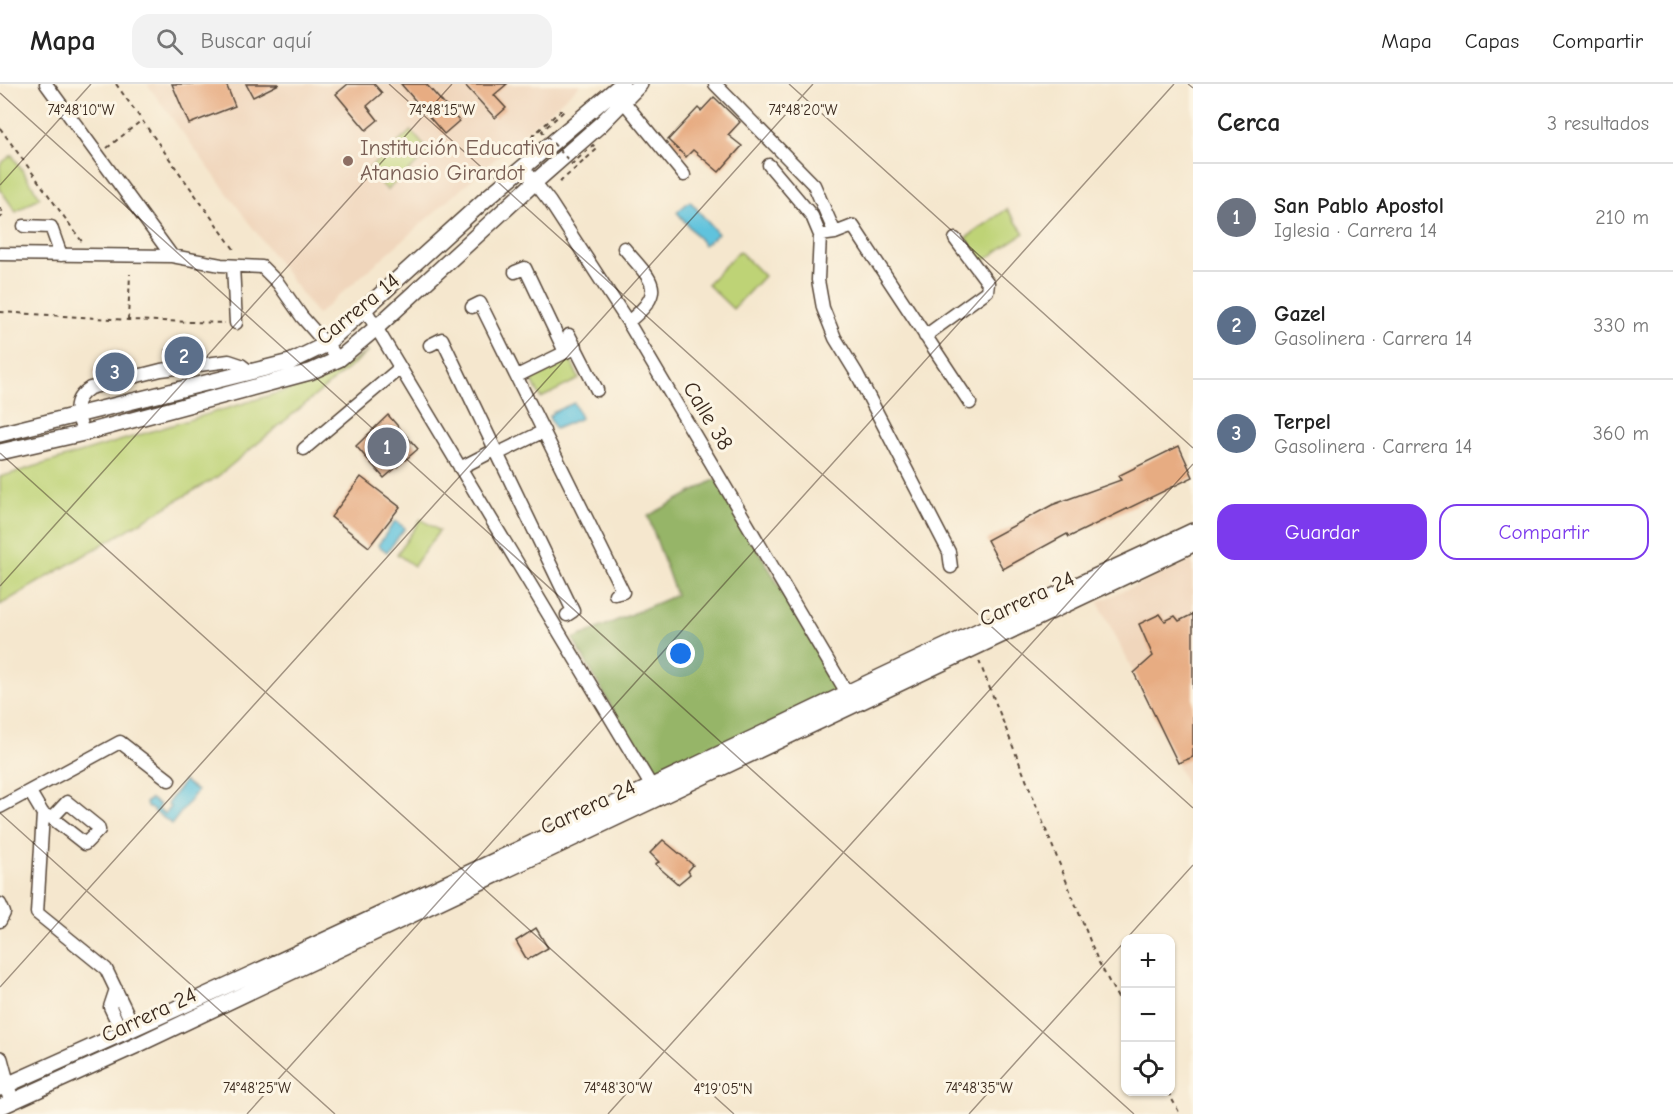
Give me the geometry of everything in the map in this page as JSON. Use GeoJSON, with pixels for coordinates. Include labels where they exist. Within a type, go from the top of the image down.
{"type":"FeatureCollection","features":[{"type":"Feature","properties":{"kind":"main road","name":"Carrera 14"},"geometry":{"type":"LineString","coordinates":[[0,434],[290,362],[325,345],[523,167],[620,92],[640,84]]}},
{"type":"Feature","properties":{"kind":"main road","name":"Carrera 14"},"geometry":{"type":"LineString","coordinates":[[0,452],[84,433],[310,372],[339,359],[602,124],[620,92]]}},
{"type":"Feature","properties":{"kind":"main road","name":"Carrera 24"},"geometry":{"type":"LineString","coordinates":[[6,1104],[135,1046],[655,793],[847,693],[1102,588],[1193,531]]}},
{"type":"Feature","properties":{"kind":"main road","name":"Carrera 24"},"geometry":{"type":"LineString","coordinates":[[2,1085],[128,1032],[655,793],[974,648],[1193,544]]}},
{"type":"Feature","properties":{"kind":"main road"},"geometry":{"type":"LineString","coordinates":[[128,1032],[135,1046]]}},
{"type":"Feature","properties":{"kind":"main road"},"geometry":{"type":"LineString","coordinates":[[0,1059],[6,1104]]}},
{"type":"Feature","properties":{"kind":"street"},"geometry":{"type":"LineString","coordinates":[[46,84],[172,256]]}},
{"type":"Feature","properties":{"kind":"street"},"geometry":{"type":"LineString","coordinates":[[715,84],[814,185],[835,233]]}},
{"type":"Feature","properties":{"kind":"street"},"geometry":{"type":"LineString","coordinates":[[620,92],[684,175]]}},
{"type":"Feature","properties":{"kind":"street"},"geometry":{"type":"LineString","coordinates":[[769,165],[812,216],[820,235],[818,279],[823,308],[835,338],[857,374],[949,552],[951,567]]}},
{"type":"Feature","properties":{"kind":"street","name":"Calle 38"},"geometry":{"type":"LineString","coordinates":[[523,167],[550,202],[628,322],[847,693]]}},
{"type":"Feature","properties":{"kind":"street"},"geometry":{"type":"LineString","coordinates":[[488,197],[500,213]]}},
{"type":"Feature","properties":{"kind":"street"},"geometry":{"type":"LineString","coordinates":[[24,226],[51,227],[62,255]]}},
{"type":"Feature","properties":{"kind":"street"},"geometry":{"type":"LineString","coordinates":[[820,235],[835,233],[853,226],[970,404]]}},
{"type":"Feature","properties":{"kind":"street"},"geometry":{"type":"LineString","coordinates":[[925,336],[987,291],[988,283],[956,238]]}},
{"type":"Feature","properties":{"kind":"street"},"geometry":{"type":"LineString","coordinates":[[624,248],[649,279],[654,289],[652,298],[646,307],[628,322]]}},
{"type":"Feature","properties":{"kind":"street"},"geometry":{"type":"LineString","coordinates":[[0,254],[172,256],[233,266],[261,267],[278,283],[302,317],[339,359]]}},
{"type":"Feature","properties":{"kind":"street"},"geometry":{"type":"LineString","coordinates":[[233,266],[236,323]]}},
{"type":"Feature","properties":{"kind":"street"},"geometry":{"type":"LineString","coordinates":[[515,272],[525,268],[570,350],[597,390]]}},
{"type":"Feature","properties":{"kind":"street"},"geometry":{"type":"LineString","coordinates":[[472,307],[480,303],[517,376],[623,592],[615,594]]}},
{"type":"Feature","properties":{"kind":"street"},"geometry":{"type":"LineString","coordinates":[[365,309],[655,793]]}},
{"type":"Feature","properties":{"kind":"street"},"geometry":{"type":"LineString","coordinates":[[569,334],[570,350]]}},
{"type":"Feature","properties":{"kind":"street"},"geometry":{"type":"LineString","coordinates":[[430,345],[442,339],[573,612],[567,615]]}},
{"type":"Feature","properties":{"kind":"street"},"geometry":{"type":"LineString","coordinates":[[517,376],[570,350]]}},
{"type":"Feature","properties":{"kind":"street"},"geometry":{"type":"LineString","coordinates":[[84,433],[76,416],[77,403],[81,394],[90,388],[161,370],[229,361],[242,365],[250,372]]}},
{"type":"Feature","properties":{"kind":"street"},"geometry":{"type":"LineString","coordinates":[[304,449],[400,368]]}},
{"type":"Feature","properties":{"kind":"street"},"geometry":{"type":"LineString","coordinates":[[161,370],[165,393]]}},
{"type":"Feature","properties":{"kind":"street"},"geometry":{"type":"LineString","coordinates":[[462,471],[544,431]]}},
{"type":"Feature","properties":{"kind":"street"},"geometry":{"type":"LineString","coordinates":[[0,807],[120,742],[169,780]]}},
{"type":"Feature","properties":{"kind":"street"},"geometry":{"type":"LineString","coordinates":[[30,792],[47,816],[37,913],[106,969],[130,1019],[128,1032]]}},
{"type":"Feature","properties":{"kind":"street"},"geometry":{"type":"LineString","coordinates":[[0,904],[4,913],[0,921]]}},
{"type":"Feature","properties":{"kind":"path"},"geometry":{"type":"LineString","coordinates":[[116,84],[236,252]]}},
{"type":"Feature","properties":{"kind":"path"},"geometry":{"type":"LineString","coordinates":[[525,143],[562,109],[564,111],[542,131],[572,164],[593,145],[597,149],[560,182]]}},
{"type":"Feature","properties":{"kind":"path"},"geometry":{"type":"LineString","coordinates":[[98,155],[142,120]]}},
{"type":"Feature","properties":{"kind":"path"},"geometry":{"type":"LineString","coordinates":[[0,128],[87,248]]}},
{"type":"Feature","properties":{"kind":"path"},"geometry":{"type":"LineString","coordinates":[[0,208],[4,214],[0,218]]}},
{"type":"Feature","properties":{"kind":"path"},"geometry":{"type":"LineString","coordinates":[[128,320],[130,274]]}},
{"type":"Feature","properties":{"kind":"path"},"geometry":{"type":"LineString","coordinates":[[0,312],[128,320],[236,323]]}},
{"type":"Feature","properties":{"kind":"path"},"geometry":{"type":"LineString","coordinates":[[974,648],[1098,962],[1121,1005]]}},
{"type":"Feature","properties":{"kind":"path"},"geometry":{"type":"LineString","coordinates":[[1170,1096],[1180,1114]]}},
{"type":"Feature","properties":{"kind":"shaded area","name":"Institución Educativa Atanasio Girardot"},"geometry":{"type":"Polygon","coordinates":[[[147,84],[581,84],[317,315],[147,84]]]}},
{"type":"Feature","properties":{"kind":"shaded area"},"geometry":{"type":"Polygon","coordinates":[[[1193,560],[1193,799],[1098,602],[1193,560]]]}},
{"type":"Feature","properties":{"kind":"green space"},"geometry":{"type":"Polygon","coordinates":[[[411,131],[430,152],[387,190],[368,169],[411,131]]]}},
{"type":"Feature","properties":{"kind":"green space"},"geometry":{"type":"Polygon","coordinates":[[[12,155],[40,197],[16,212],[0,189],[0,164],[12,155]]]}},
{"type":"Feature","properties":{"kind":"green space"},"geometry":{"type":"Polygon","coordinates":[[[1007,209],[1024,233],[983,261],[966,238],[1007,209]]]}},
{"type":"Feature","properties":{"kind":"green space"},"geometry":{"type":"Polygon","coordinates":[[[739,251],[764,276],[733,309],[707,284],[739,251]]]}},
{"type":"Feature","properties":{"kind":"green space"},"geometry":{"type":"Polygon","coordinates":[[[369,351],[217,477],[0,605],[0,477],[324,379],[369,351]]]}},
{"type":"Feature","properties":{"kind":"green space"},"geometry":{"type":"Polygon","coordinates":[[[570,359],[579,379],[541,398],[531,378],[570,359]]]}},
{"type":"Feature","properties":{"kind":"green space"},"geometry":{"type":"Polygon","coordinates":[[[716,479],[841,690],[653,780],[573,639],[676,595],[648,516],[716,479]]]}},
{"type":"Feature","properties":{"kind":"green space"},"geometry":{"type":"Polygon","coordinates":[[[421,519],[439,531],[414,566],[397,554],[421,519]]]}},
{"type":"Feature","properties":{"kind":"water"},"geometry":{"type":"Polygon","coordinates":[[[690,201],[718,234],[704,245],[677,212],[690,201]]]}},
{"type":"Feature","properties":{"kind":"water"},"geometry":{"type":"Polygon","coordinates":[[[574,403],[581,418],[555,429],[549,417],[553,412],[574,403]]]}},
{"type":"Feature","properties":{"kind":"water"},"geometry":{"type":"Polygon","coordinates":[[[395,521],[405,528],[387,552],[378,545],[395,521]]]}},
{"type":"Feature","properties":{"kind":"water"},"geometry":{"type":"Polygon","coordinates":[[[184,781],[197,791],[172,824],[147,806],[146,802],[151,799],[160,805],[157,809],[165,814],[170,807],[168,803],[184,781]]]}},
{"type":"Feature","properties":{"kind":"building"},"geometry":{"type":"Polygon","coordinates":[[[172,84],[226,84],[235,106],[189,124],[172,84]]]}},
{"type":"Feature","properties":{"kind":"building"},"geometry":{"type":"Polygon","coordinates":[[[246,84],[279,84],[253,97],[246,84]]]}},
{"type":"Feature","properties":{"kind":"building"},"geometry":{"type":"Polygon","coordinates":[[[348,84],[374,84],[382,93],[367,106],[378,120],[366,130],[336,94],[348,84]]]}},
{"type":"Feature","properties":{"kind":"building"},"geometry":{"type":"Polygon","coordinates":[[[401,84],[426,84],[459,121],[444,134],[401,84]]]}},
{"type":"Feature","properties":{"kind":"building"},"geometry":{"type":"Polygon","coordinates":[[[464,84],[507,84],[494,95],[506,108],[495,118],[464,84]]]}},
{"type":"Feature","properties":{"kind":"building"},"geometry":{"type":"Polygon","coordinates":[[[714,97],[740,122],[728,135],[742,146],[719,172],[693,150],[686,157],[668,140],[698,108],[701,111],[714,97]]]}},
{"type":"Feature","properties":{"kind":"building"},"geometry":{"type":"Polygon","coordinates":[[[201,348],[201,356],[167,361],[166,350],[201,348]]]}},
{"type":"Feature","properties":{"kind":"building"},"geometry":{"type":"Polygon","coordinates":[[[133,361],[134,368],[96,378],[94,370],[133,361]]]}},
{"type":"Feature","properties":{"kind":"building"},"geometry":{"type":"Polygon","coordinates":[[[388,415],[418,449],[384,478],[356,446],[388,415]]]}},
{"type":"Feature","properties":{"kind":"building"},"geometry":{"type":"Polygon","coordinates":[[[1179,446],[1193,477],[1069,537],[1067,534],[1003,569],[987,540],[1052,505],[1121,480],[1118,476],[1179,446]]]}},
{"type":"Feature","properties":{"kind":"building"},"geometry":{"type":"Polygon","coordinates":[[[361,477],[400,507],[369,547],[331,517],[361,477]]]}},
{"type":"Feature","properties":{"kind":"building"},"geometry":{"type":"Polygon","coordinates":[[[1160,614],[1165,621],[1175,616],[1179,621],[1193,614],[1193,757],[1178,763],[1134,673],[1153,656],[1139,624],[1160,614]]]}},
{"type":"Feature","properties":{"kind":"building"},"geometry":{"type":"Polygon","coordinates":[[[663,840],[693,865],[688,871],[690,874],[678,884],[655,864],[659,862],[650,853],[663,840]]]}},
{"type":"Feature","properties":{"kind":"building"},"geometry":{"type":"Polygon","coordinates":[[[536,928],[548,948],[527,960],[516,941],[536,928]]]}},
{"type":"Feature","properties":{"kind":"place","name":"Institución Educativa Atanasio Girardot"},"geometry":{"type":"Point","coordinates":[348,161]}},
{"type":"Feature","properties":{"kind":"place","name":"Gazel"},"geometry":{"type":"Point","coordinates":[184,356]}},
{"type":"Feature","properties":{"kind":"place","name":"Terpel"},"geometry":{"type":"Point","coordinates":[115,372]}},
{"type":"Feature","properties":{"kind":"place","name":"San Pablo Apostol"},"geometry":{"type":"Point","coordinates":[387,447]}}]}
